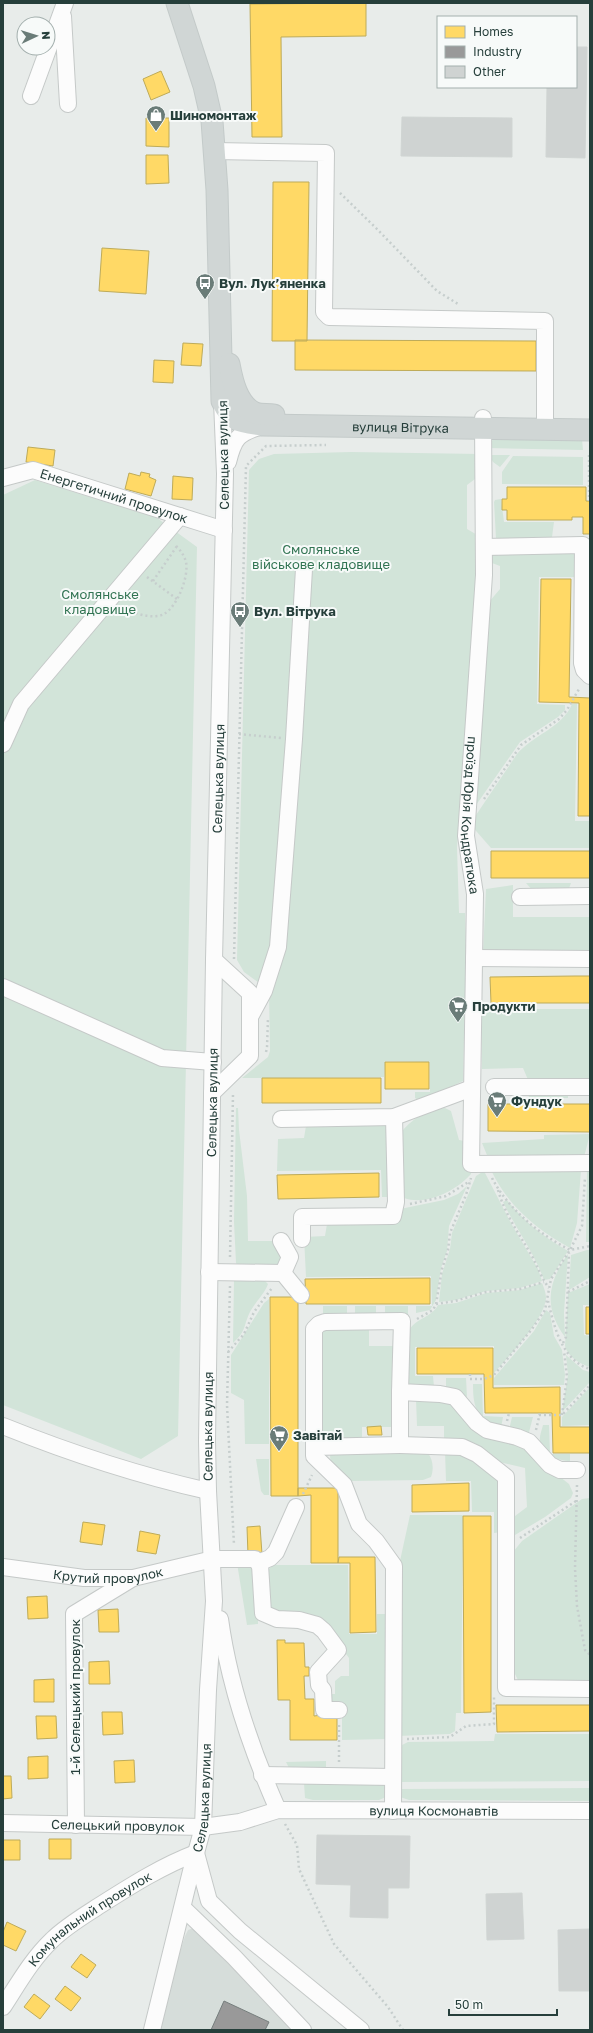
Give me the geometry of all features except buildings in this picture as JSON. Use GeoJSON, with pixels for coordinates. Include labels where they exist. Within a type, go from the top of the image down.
{"type":"FeatureCollection","features":[{"type":"Feature","properties":{"kind":"main road","name":"Селецька вулиця"},"geometry":{"type":"LineString","coordinates":[[176,3],[209,103],[219,151],[228,363],[238,413]]}},
{"type":"Feature","properties":{"kind":"main road","name":"Селецька вулиця"},"geometry":{"type":"LineString","coordinates":[[183,3],[216,103],[238,413]]}},
{"type":"Feature","properties":{"kind":"main road","name":"вулиця Вітрука"},"geometry":{"type":"LineString","coordinates":[[238,413],[483,423],[590,430]]}},
{"type":"Feature","properties":{"kind":"main road","name":"вулиця Вітрука"},"geometry":{"type":"LineString","coordinates":[[483,423],[545,419],[590,420]]}},
{"type":"Feature","properties":{"kind":"street"},"geometry":{"type":"LineString","coordinates":[[31,96],[64,6]]}},
{"type":"Feature","properties":{"kind":"street"},"geometry":{"type":"LineString","coordinates":[[64,6],[68,104]]}},
{"type":"Feature","properties":{"kind":"street"},"geometry":{"type":"LineString","coordinates":[[219,151],[326,153],[324,312],[329,317],[545,321],[545,419]]}},
{"type":"Feature","properties":{"kind":"street","name":"Селецька вулиця"},"geometry":{"type":"LineString","coordinates":[[228,363],[238,413],[225,464],[214,960],[209,1272],[208,1491],[213,1560],[224,1653],[234,1693],[262,1775],[278,1810]]}},
{"type":"Feature","properties":{"kind":"street"},"geometry":{"type":"LineString","coordinates":[[225,464],[238,436],[245,430],[238,413]]}},
{"type":"Feature","properties":{"kind":"street"},"geometry":{"type":"LineString","coordinates":[[225,464],[238,413]]}},
{"type":"Feature","properties":{"kind":"street","name":"проїзд Юрія Кондратюка"},"geometry":{"type":"LineString","coordinates":[[478,1163],[472,1088],[475,894],[466,836],[480,656],[484,547],[483,423]]}},
{"type":"Feature","properties":{"kind":"street","name":"Енергетичний провулок"},"geometry":{"type":"LineString","coordinates":[[3,478],[33,470],[224,530]]}},
{"type":"Feature","properties":{"kind":"street"},"geometry":{"type":"LineString","coordinates":[[3,744],[21,704],[135,569],[187,518]]}},
{"type":"Feature","properties":{"kind":"street"},"geometry":{"type":"LineString","coordinates":[[484,547],[587,545],[587,596],[582,663],[584,670],[590,676]]}},
{"type":"Feature","properties":{"kind":"street"},"geometry":{"type":"LineString","coordinates":[[250,1017],[264,991],[278,948],[294,739],[304,569]]}},
{"type":"Feature","properties":{"kind":"street"},"geometry":{"type":"LineString","coordinates":[[520,896],[590,896]]}},
{"type":"Feature","properties":{"kind":"street"},"geometry":{"type":"LineString","coordinates":[[474,958],[590,959]]}},
{"type":"Feature","properties":{"kind":"street"},"geometry":{"type":"LineString","coordinates":[[212,1093],[250,1056],[250,993],[214,960]]}},
{"type":"Feature","properties":{"kind":"street"},"geometry":{"type":"LineString","coordinates":[[3,987],[162,1058],[213,1062]]}},
{"type":"Feature","properties":{"kind":"street"},"geometry":{"type":"LineString","coordinates":[[494,1087],[590,1088]]}},
{"type":"Feature","properties":{"kind":"street"},"geometry":{"type":"LineString","coordinates":[[281,1119],[394,1117],[472,1088]]}},
{"type":"Feature","properties":{"kind":"street"},"geometry":{"type":"LineString","coordinates":[[302,1239],[302,1218],[393,1216],[396,1202],[394,1117]]}},
{"type":"Feature","properties":{"kind":"street"},"geometry":{"type":"LineString","coordinates":[[478,1163],[588,1163]]}},
{"type":"Feature","properties":{"kind":"street"},"geometry":{"type":"LineString","coordinates":[[281,1241],[290,1257],[283,1273]]}},
{"type":"Feature","properties":{"kind":"street"},"geometry":{"type":"LineString","coordinates":[[209,1272],[283,1273]]}},
{"type":"Feature","properties":{"kind":"street"},"geometry":{"type":"LineString","coordinates":[[283,1273],[301,1295]]}},
{"type":"Feature","properties":{"kind":"street"},"geometry":{"type":"LineString","coordinates":[[393,1811],[394,1566],[376,1541],[359,1524],[344,1485],[314,1456],[314,1329],[319,1324],[325,1322],[402,1321],[400,1446]]}},
{"type":"Feature","properties":{"kind":"street"},"geometry":{"type":"LineString","coordinates":[[400,1392],[440,1394],[455,1397],[477,1423],[487,1430],[517,1437],[529,1442],[550,1464],[560,1470],[577,1470]]}},
{"type":"Feature","properties":{"kind":"street"},"geometry":{"type":"LineString","coordinates":[[3,1426],[66,1451],[164,1481],[208,1491]]}},
{"type":"Feature","properties":{"kind":"street"},"geometry":{"type":"LineString","coordinates":[[314,1447],[462,1447],[477,1454],[506,1477],[506,1688],[590,1689]]}},
{"type":"Feature","properties":{"kind":"street"},"geometry":{"type":"LineString","coordinates":[[296,1508],[276,1552],[270,1558],[258,1563],[260,1565],[263,1613],[277,1619],[299,1620],[316,1625],[324,1631],[338,1650],[318,1672],[319,1685],[323,1690],[324,1710],[339,1710]]}},
{"type":"Feature","properties":{"kind":"street","name":"Селецька вулиця"},"geometry":{"type":"LineString","coordinates":[[152,2030],[203,1827],[208,1690],[214,1600],[213,1560]]}},
{"type":"Feature","properties":{"kind":"street","name":"Крутий провулок"},"geometry":{"type":"LineString","coordinates":[[3,1567],[84,1578],[133,1578],[213,1560],[255,1560],[258,1563]]}},
{"type":"Feature","properties":{"kind":"street","name":"1-й Селецький провулок"},"geometry":{"type":"LineString","coordinates":[[76,1825],[74,1614],[133,1578]]}},
{"type":"Feature","properties":{"kind":"street"},"geometry":{"type":"LineString","coordinates":[[262,1775],[393,1776]]}},
{"type":"Feature","properties":{"kind":"street","name":"Селецький провулок"},"geometry":{"type":"LineString","coordinates":[[3,1823],[203,1827],[240,1822],[278,1810]]}},
{"type":"Feature","properties":{"kind":"street","name":"вулиця Космонавтів"},"geometry":{"type":"LineString","coordinates":[[278,1810],[590,1811]]}},
{"type":"Feature","properties":{"kind":"street"},"geometry":{"type":"LineString","coordinates":[[196,1853],[209,1900],[240,1931],[361,2030]]}},
{"type":"Feature","properties":{"kind":"street","name":"Комунальний провулок"},"geometry":{"type":"LineString","coordinates":[[3,2007],[34,1959],[52,1940],[91,1911],[139,1880],[166,1864],[196,1853]]}},
{"type":"Feature","properties":{"kind":"street"},"geometry":{"type":"LineString","coordinates":[[183,1908],[234,1957],[303,2030]]}},
{"type":"Feature","properties":{"kind":"path"},"geometry":{"type":"LineString","coordinates":[[326,178],[437,291],[459,304]]}},
{"type":"Feature","properties":{"kind":"path"},"geometry":{"type":"LineString","coordinates":[[236,965],[234,960],[246,466],[266,446],[328,445]]}},
{"type":"Feature","properties":{"kind":"path"},"geometry":{"type":"LineString","coordinates":[[589,455],[590,501]]}},
{"type":"Feature","properties":{"kind":"path"},"geometry":{"type":"LineString","coordinates":[[153,581],[176,546],[187,518]]}},
{"type":"Feature","properties":{"kind":"path"},"geometry":{"type":"LineString","coordinates":[[109,600],[126,610],[155,616],[163,615],[177,599],[183,586],[186,563],[182,553],[176,546]]}},
{"type":"Feature","properties":{"kind":"path"},"geometry":{"type":"LineString","coordinates":[[135,569],[177,599]]}},
{"type":"Feature","properties":{"kind":"path"},"geometry":{"type":"LineString","coordinates":[[467,823],[522,745],[559,718],[567,710],[578,689]]}},
{"type":"Feature","properties":{"kind":"path"},"geometry":{"type":"LineString","coordinates":[[239,734],[294,739]]}},
{"type":"Feature","properties":{"kind":"path"},"geometry":{"type":"LineString","coordinates":[[263,1057],[267,1048],[268,999],[264,991]]}},
{"type":"Feature","properties":{"kind":"path"},"geometry":{"type":"LineString","coordinates":[[234,1090],[232,1100],[228,1421],[235,1560]]}},
{"type":"Feature","properties":{"kind":"path"},"geometry":{"type":"LineString","coordinates":[[413,1321],[428,1313],[436,1304],[442,1269],[448,1250],[450,1233],[478,1163],[498,1190],[521,1216],[551,1239],[570,1251],[590,1246]]}},
{"type":"Feature","properties":{"kind":"path"},"geometry":{"type":"LineString","coordinates":[[470,1374],[470,1379],[484,1379],[494,1375],[532,1329],[545,1310],[549,1288],[555,1270],[570,1251],[582,1226],[588,1163]]}},
{"type":"Feature","properties":{"kind":"path"},"geometry":{"type":"LineString","coordinates":[[396,1202],[410,1204],[433,1200],[454,1192],[470,1180]]}},
{"type":"Feature","properties":{"kind":"path"},"geometry":{"type":"LineString","coordinates":[[498,1190],[501,1202],[538,1268],[544,1282],[549,1288]]}},
{"type":"Feature","properties":{"kind":"path"},"geometry":{"type":"LineString","coordinates":[[562,1415],[567,1377],[563,1345],[566,1337],[570,1251]]}},
{"type":"Feature","properties":{"kind":"path"},"geometry":{"type":"LineString","coordinates":[[228,1352],[244,1334],[260,1303],[283,1273]]}},
{"type":"Feature","properties":{"kind":"path"},"geometry":{"type":"LineString","coordinates":[[567,1292],[590,1281]]}},
{"type":"Feature","properties":{"kind":"path"},"geometry":{"type":"LineString","coordinates":[[436,1304],[455,1301],[486,1292],[520,1289],[544,1282]]}},
{"type":"Feature","properties":{"kind":"path"},"geometry":{"type":"LineString","coordinates":[[548,1300],[557,1334],[567,1353],[575,1362],[590,1370]]}},
{"type":"Feature","properties":{"kind":"path"},"geometry":{"type":"LineString","coordinates":[[540,1413],[540,1415],[562,1415],[590,1385]]}},
{"type":"Feature","properties":{"kind":"path"},"geometry":{"type":"LineString","coordinates":[[577,1470],[575,1568],[577,1606],[585,1650],[590,1655]]}},
{"type":"Feature","properties":{"kind":"path"},"geometry":{"type":"LineString","coordinates":[[296,1508],[313,1473]]}},
{"type":"Feature","properties":{"kind":"path"},"geometry":{"type":"LineString","coordinates":[[506,1547],[576,1500]]}},
{"type":"Feature","properties":{"kind":"path"},"geometry":{"type":"LineString","coordinates":[[394,1739],[450,1737],[466,1726],[494,1724],[494,1696]]}},
{"type":"Feature","properties":{"kind":"path"},"geometry":{"type":"LineString","coordinates":[[339,1710],[339,1776]]}},
{"type":"Feature","properties":{"kind":"path"},"geometry":{"type":"LineString","coordinates":[[278,1810],[297,1845],[299,1869],[334,1944],[388,2007],[403,2030]]}},
{"type":"Feature","properties":{"kind":"shaded area"},"geometry":{"type":"Polygon","coordinates":[[[194,1928],[296,2030],[159,2030],[170,1984],[185,1936],[188,1930],[194,1928]]]}},
{"type":"Feature","properties":{"kind":"green space"},"geometry":{"type":"Polygon","coordinates":[[[497,438],[582,439],[583,450],[487,448],[489,442],[497,438]]]}},
{"type":"Feature","properties":{"kind":"green space","name":"Смолянське військове кладовище"},"geometry":{"type":"Polygon","coordinates":[[[351,452],[480,454],[479,476],[467,485],[467,529],[479,536],[457,847],[459,913],[465,913],[466,953],[463,1081],[420,1101],[415,1098],[415,1092],[430,1092],[430,1062],[385,1061],[384,1077],[242,1078],[268,1057],[270,1051],[269,990],[244,972],[237,960],[249,470],[259,459],[274,454],[351,452]]]}},
{"type":"Feature","properties":{"kind":"green space"},"geometry":{"type":"Polygon","coordinates":[[[489,455],[510,455],[500,467],[493,462],[489,455]]]}},
{"type":"Feature","properties":{"kind":"green space"},"geometry":{"type":"Polygon","coordinates":[[[513,456],[583,457],[583,485],[502,484],[502,472],[513,456]]]}},
{"type":"Feature","properties":{"kind":"green space","name":"Смолянське кладовище"},"geometry":{"type":"Polygon","coordinates":[[[35,480],[157,518],[197,547],[178,1436],[141,1459],[3,1405],[3,495],[35,480]]]}},
{"type":"Feature","properties":{"kind":"green space"},"geometry":{"type":"Polygon","coordinates":[[[501,499],[504,522],[554,522],[552,537],[540,539],[496,538],[494,502],[495,500],[501,499]]]}},
{"type":"Feature","properties":{"kind":"green space"},"geometry":{"type":"Polygon","coordinates":[[[491,551],[577,552],[577,577],[539,577],[537,704],[565,705],[565,710],[558,717],[520,742],[474,808],[489,602],[500,589],[500,566],[492,563],[491,551]]]}},
{"type":"Feature","properties":{"kind":"green space"},"geometry":{"type":"Polygon","coordinates":[[[572,704],[577,704],[575,821],[590,821],[590,848],[491,848],[470,824],[517,754],[562,719],[572,704]]]}},
{"type":"Feature","properties":{"kind":"green space"},"geometry":{"type":"Polygon","coordinates":[[[526,883],[571,883],[568,891],[533,891],[526,883]]]}},
{"type":"Feature","properties":{"kind":"green space"},"geometry":{"type":"Polygon","coordinates":[[[513,885],[513,917],[590,917],[590,954],[483,954],[486,889],[513,885]]]}},
{"type":"Feature","properties":{"kind":"green space"},"geometry":{"type":"Polygon","coordinates":[[[482,1009],[590,1009],[590,1081],[529,1082],[523,1068],[482,1069],[482,1009]]]}},
{"type":"Feature","properties":{"kind":"green space"},"geometry":{"type":"Polygon","coordinates":[[[568,1093],[568,1098],[528,1098],[530,1094],[568,1093]]]}},
{"type":"Feature","properties":{"kind":"green space"},"geometry":{"type":"Polygon","coordinates":[[[236,1108],[238,1108],[239,1130],[247,1196],[248,1241],[274,1241],[286,1261],[283,1268],[238,1266],[236,1263],[234,1222],[236,1108]]]}},
{"type":"Feature","properties":{"kind":"green space"},"geometry":{"type":"Polygon","coordinates":[[[445,1108],[451,1111],[459,1140],[470,1142],[471,1174],[457,1186],[440,1195],[422,1200],[404,1198],[400,1134],[414,1119],[432,1110],[445,1108]]]}},
{"type":"Feature","properties":{"kind":"green space"},"geometry":{"type":"Polygon","coordinates":[[[386,1124],[392,1197],[382,1197],[381,1170],[277,1171],[278,1139],[304,1138],[306,1126],[386,1124]]]}},
{"type":"Feature","properties":{"kind":"green space"},"geometry":{"type":"Polygon","coordinates":[[[590,1134],[584,1157],[489,1160],[482,1143],[544,1139],[544,1135],[590,1134]]]}},
{"type":"Feature","properties":{"kind":"green space"},"geometry":{"type":"Polygon","coordinates":[[[491,1170],[581,1170],[577,1223],[570,1248],[546,1233],[524,1215],[506,1195],[491,1170]]]}},
{"type":"Feature","properties":{"kind":"green space"},"geometry":{"type":"Polygon","coordinates":[[[484,1171],[512,1225],[538,1269],[542,1281],[520,1288],[486,1291],[456,1300],[439,1302],[442,1274],[450,1249],[452,1233],[476,1176],[484,1171]]]}},
{"type":"Feature","properties":{"kind":"green space"},"geometry":{"type":"Polygon","coordinates":[[[587,1171],[590,1171],[590,1242],[586,1242],[587,1171]]]}},
{"type":"Feature","properties":{"kind":"green space"},"geometry":{"type":"Polygon","coordinates":[[[467,1186],[449,1226],[447,1251],[441,1268],[436,1300],[430,1310],[416,1313],[416,1306],[432,1306],[431,1276],[306,1277],[304,1237],[325,1236],[327,1224],[444,1200],[458,1194],[467,1186]]]}},
{"type":"Feature","properties":{"kind":"green space"},"geometry":{"type":"Polygon","coordinates":[[[507,1200],[520,1215],[535,1228],[568,1251],[550,1279],[544,1280],[535,1260],[503,1202],[507,1200]]]}},
{"type":"Feature","properties":{"kind":"green space"},"geometry":{"type":"Polygon","coordinates":[[[590,1250],[590,1277],[569,1290],[571,1255],[590,1250]]]}},
{"type":"Feature","properties":{"kind":"green space"},"geometry":{"type":"Polygon","coordinates":[[[568,1254],[564,1313],[565,1337],[553,1315],[551,1295],[552,1285],[556,1275],[568,1254]]]}},
{"type":"Feature","properties":{"kind":"green space"},"geometry":{"type":"Polygon","coordinates":[[[261,1277],[268,1284],[251,1310],[242,1332],[233,1343],[234,1280],[236,1278],[261,1277]]]}},
{"type":"Feature","properties":{"kind":"green space"},"geometry":{"type":"Polygon","coordinates":[[[542,1283],[546,1298],[544,1307],[533,1327],[494,1373],[494,1346],[415,1347],[415,1376],[433,1376],[434,1387],[408,1384],[410,1329],[416,1322],[432,1312],[438,1305],[456,1303],[486,1293],[520,1290],[542,1283]]]}},
{"type":"Feature","properties":{"kind":"green space"},"geometry":{"type":"Polygon","coordinates":[[[590,1284],[590,1305],[583,1305],[584,1335],[590,1336],[590,1367],[575,1360],[569,1354],[565,1346],[568,1293],[590,1284]]]}},
{"type":"Feature","properties":{"kind":"green space"},"geometry":{"type":"Polygon","coordinates":[[[269,1299],[269,1444],[245,1444],[244,1400],[231,1393],[231,1355],[264,1303],[269,1299]]]}},
{"type":"Feature","properties":{"kind":"green space"},"geometry":{"type":"Polygon","coordinates":[[[323,1306],[347,1306],[347,1316],[323,1316],[323,1306]]]}},
{"type":"Feature","properties":{"kind":"green space"},"geometry":{"type":"Polygon","coordinates":[[[355,1306],[376,1306],[376,1316],[355,1316],[355,1306]]]}},
{"type":"Feature","properties":{"kind":"green space"},"geometry":{"type":"Polygon","coordinates":[[[385,1306],[408,1306],[408,1316],[385,1316],[385,1306]]]}},
{"type":"Feature","properties":{"kind":"green space"},"geometry":{"type":"Polygon","coordinates":[[[546,1310],[550,1313],[554,1336],[562,1350],[565,1375],[564,1385],[494,1385],[494,1378],[534,1331],[546,1310]]]}},
{"type":"Feature","properties":{"kind":"green space"},"geometry":{"type":"Polygon","coordinates":[[[369,1327],[369,1346],[394,1346],[394,1427],[362,1427],[362,1442],[320,1440],[322,1333],[325,1329],[369,1327]]]}},
{"type":"Feature","properties":{"kind":"green space"},"geometry":{"type":"Polygon","coordinates":[[[566,1355],[583,1370],[590,1372],[590,1382],[562,1412],[568,1375],[566,1355]]]}},
{"type":"Feature","properties":{"kind":"green space"},"geometry":{"type":"Polygon","coordinates":[[[446,1378],[466,1378],[467,1397],[446,1389],[446,1378]]]}},
{"type":"Feature","properties":{"kind":"green space"},"geometry":{"type":"Polygon","coordinates":[[[473,1384],[482,1384],[483,1416],[503,1417],[501,1428],[486,1420],[478,1412],[474,1400],[473,1384]]]}},
{"type":"Feature","properties":{"kind":"green space"},"geometry":{"type":"Polygon","coordinates":[[[590,1387],[590,1425],[562,1426],[562,1417],[590,1387]]]}},
{"type":"Feature","properties":{"kind":"green space"},"geometry":{"type":"Polygon","coordinates":[[[416,1399],[448,1403],[513,1440],[569,1484],[573,1493],[571,1498],[545,1517],[515,1535],[515,1516],[527,1507],[525,1468],[490,1460],[444,1442],[444,1426],[417,1426],[416,1399]]]}},
{"type":"Feature","properties":{"kind":"green space"},"geometry":{"type":"Polygon","coordinates":[[[512,1417],[533,1417],[528,1436],[509,1430],[512,1417]]]}},
{"type":"Feature","properties":{"kind":"green space"},"geometry":{"type":"Polygon","coordinates":[[[543,1425],[549,1425],[550,1454],[570,1454],[570,1461],[561,1460],[551,1456],[541,1446],[540,1435],[543,1425]]]}},
{"type":"Feature","properties":{"kind":"green space"},"geometry":{"type":"Polygon","coordinates":[[[445,1451],[464,1452],[504,1484],[501,1532],[494,1533],[494,1512],[472,1512],[471,1481],[446,1481],[445,1451]]]}},
{"type":"Feature","properties":{"kind":"green space"},"geometry":{"type":"Polygon","coordinates":[[[332,1453],[428,1453],[432,1462],[432,1474],[431,1477],[423,1480],[351,1481],[331,1463],[330,1456],[332,1453]]]}},
{"type":"Feature","properties":{"kind":"green space"},"geometry":{"type":"Polygon","coordinates":[[[256,1459],[269,1459],[269,1495],[264,1495],[261,1491],[256,1459]]]}},
{"type":"Feature","properties":{"kind":"green space"},"geometry":{"type":"Polygon","coordinates":[[[590,1498],[590,1683],[523,1682],[518,1680],[513,1670],[513,1552],[522,1541],[582,1499],[590,1498]]]}},
{"type":"Feature","properties":{"kind":"green space"},"geometry":{"type":"Polygon","coordinates":[[[410,1515],[463,1515],[461,1713],[456,1713],[455,1731],[450,1734],[397,1736],[398,1570],[410,1515]]]}},
{"type":"Feature","properties":{"kind":"green space"},"geometry":{"type":"Polygon","coordinates":[[[237,1563],[246,1564],[253,1570],[258,1593],[258,1624],[247,1625],[237,1563]]]}},
{"type":"Feature","properties":{"kind":"green space"},"geometry":{"type":"Polygon","coordinates":[[[273,1565],[348,1565],[349,1634],[377,1634],[377,1614],[388,1614],[387,1739],[342,1740],[342,1708],[329,1708],[328,1694],[335,1694],[335,1681],[341,1676],[349,1676],[349,1658],[330,1632],[273,1610],[269,1605],[266,1572],[273,1565]]]}},
{"type":"Feature","properties":{"kind":"green space"},"geometry":{"type":"Polygon","coordinates":[[[495,1734],[590,1734],[590,1781],[397,1782],[398,1747],[408,1742],[494,1741],[495,1734]]]}},
{"type":"Feature","properties":{"kind":"green space"},"geometry":{"type":"Polygon","coordinates":[[[326,1761],[326,1773],[290,1770],[286,1762],[326,1761]]]}},
{"type":"Feature","properties":{"kind":"green space"},"geometry":{"type":"Polygon","coordinates":[[[389,1780],[386,1797],[379,1800],[313,1800],[305,1798],[304,1783],[389,1780]]]}},
{"type":"Feature","properties":{"kind":"green space"},"geometry":{"type":"Polygon","coordinates":[[[590,1788],[590,1801],[409,1800],[400,1797],[398,1789],[590,1788]]]}},
{"type":"Feature","properties":{"kind":"place","name":"Шиномонтаж"},"geometry":{"type":"Point","coordinates":[156,132]}},
{"type":"Feature","properties":{"kind":"place","name":"Вул. Лук’яненка"},"geometry":{"type":"Point","coordinates":[205,300]}},
{"type":"Feature","properties":{"kind":"place","name":"Вул. Вітрука"},"geometry":{"type":"Point","coordinates":[240,628]}},
{"type":"Feature","properties":{"kind":"place","name":"Продукти"},"geometry":{"type":"Point","coordinates":[458,1023]}},
{"type":"Feature","properties":{"kind":"place","name":"Фундук"},"geometry":{"type":"Point","coordinates":[497,1118]}},
{"type":"Feature","properties":{"kind":"place","name":"Завітай"},"geometry":{"type":"Point","coordinates":[279,1452]}}]}
